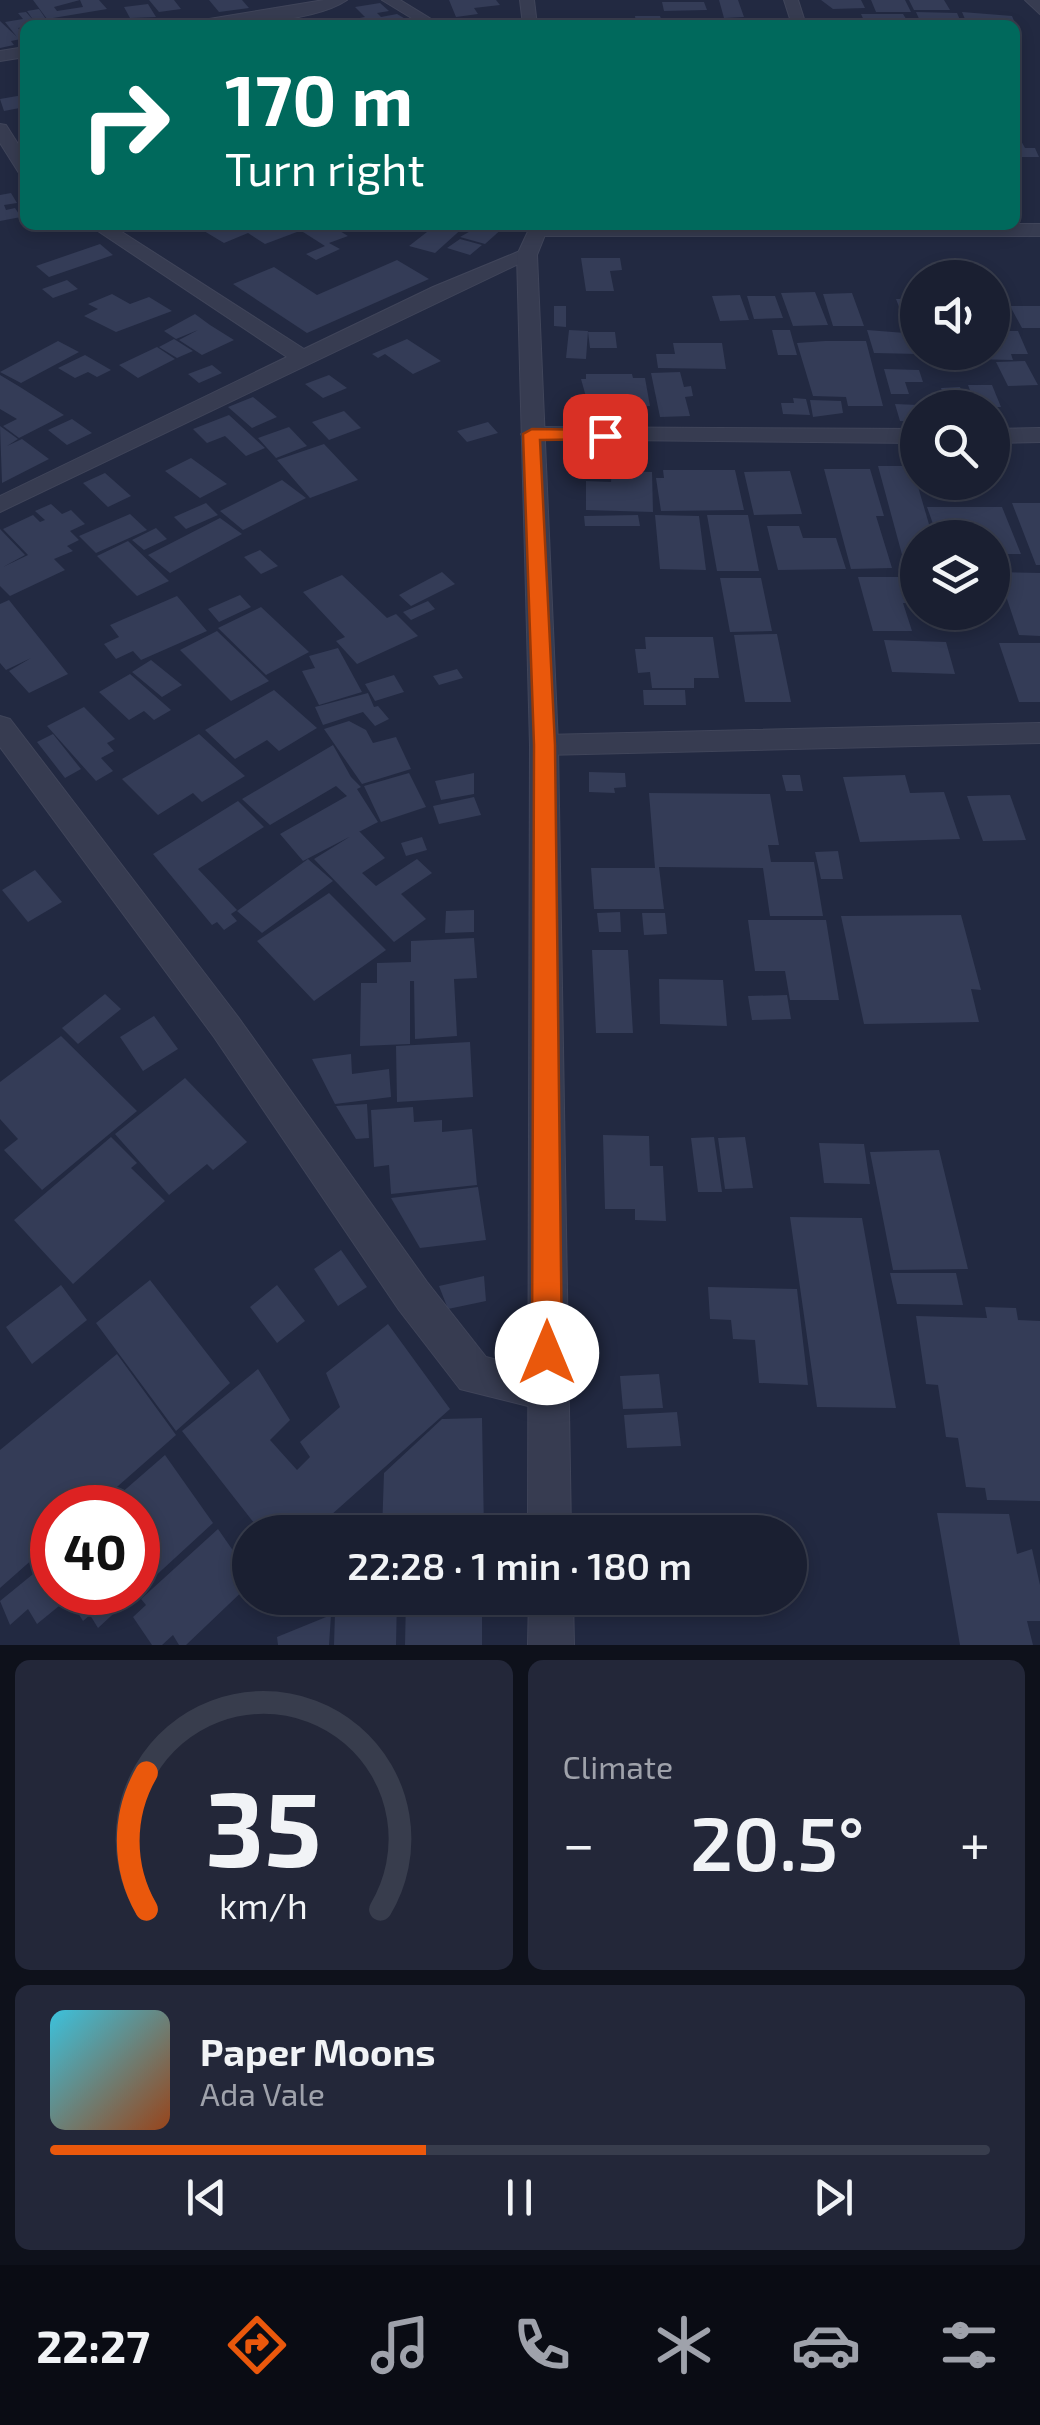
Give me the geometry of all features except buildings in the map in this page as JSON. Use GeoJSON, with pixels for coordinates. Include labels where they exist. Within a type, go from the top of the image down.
{"type":"FeatureCollection","features":[{"type":"Feature","properties":{"kind":"street"},"geometry":{"type":"LineString","coordinates":[[232,20],[308,9],[340,0]]}},
{"type":"Feature","properties":{"kind":"street"},"geometry":{"type":"LineString","coordinates":[[389,0],[425,20]]}},
{"type":"Feature","properties":{"kind":"street"},"geometry":{"type":"LineString","coordinates":[[1032,0],[1040,10]]}},
{"type":"Feature","properties":{"kind":"street"},"geometry":{"type":"LineString","coordinates":[[0,129],[20,161]]}},
{"type":"Feature","properties":{"kind":"street"},"geometry":{"type":"LineString","coordinates":[[106,230],[303,358]]}},
{"type":"Feature","properties":{"kind":"street"},"geometry":{"type":"LineString","coordinates":[[0,505],[440,292],[536,237],[764,230]]}},
{"type":"Feature","properties":{"kind":"street"},"geometry":{"type":"LineString","coordinates":[[536,237],[532,434],[544,745],[550,1515]]}},
{"type":"Feature","properties":{"kind":"street"},"geometry":{"type":"LineString","coordinates":[[532,434],[900,436]]}},
{"type":"Feature","properties":{"kind":"street"},"geometry":{"type":"LineString","coordinates":[[1010,436],[1040,435]]}},
{"type":"Feature","properties":{"kind":"street"},"geometry":{"type":"LineString","coordinates":[[0,726],[226,1027],[402,1280],[474,1375],[548,1391]]}},
{"type":"Feature","properties":{"kind":"street"},"geometry":{"type":"LineString","coordinates":[[544,745],[1040,734]]}},
{"type":"Feature","properties":{"kind":"street"},"geometry":{"type":"LineString","coordinates":[[550,1615],[551,1645]]}},
{"type":"Feature","properties":{"kind":"route"},"geometry":{"type":"LineString","coordinates":[[547,1353],[544,745],[532,434],[605,436]]}}]}
